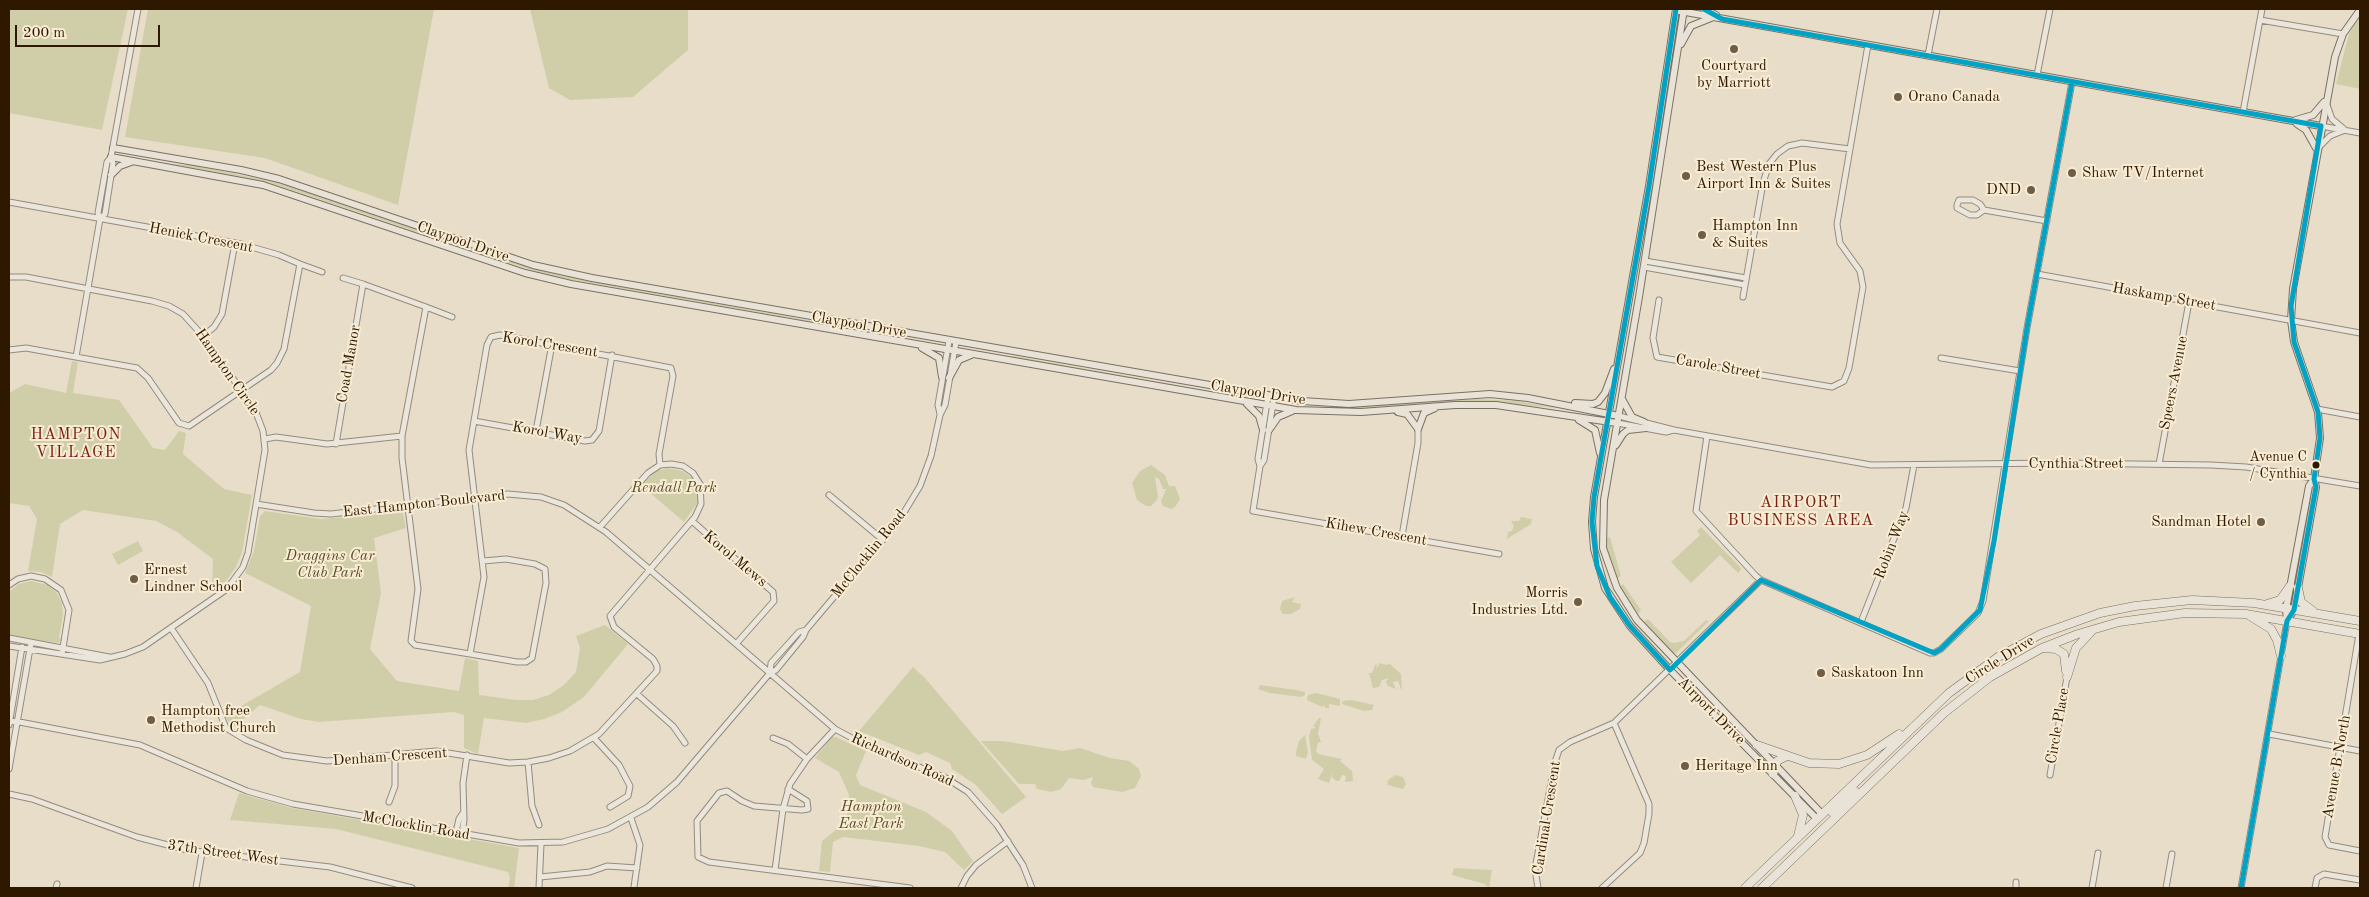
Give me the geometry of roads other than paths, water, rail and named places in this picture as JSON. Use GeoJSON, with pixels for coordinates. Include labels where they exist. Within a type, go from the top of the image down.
{"type":"FeatureCollection","features":[{"type":"Feature","properties":{"kind":"highway"},"geometry":{"type":"LineString","coordinates":[[2264,605],[2280,600],[2294,587],[2301,602],[2322,615]]}},
{"type":"Feature","properties":{"kind":"highway","name":"Circle Drive"},"geometry":{"type":"LineString","coordinates":[[1745,888],[1949,693],[2012,649],[2048,632],[2100,613],[2135,606],[2192,600],[2224,600],[2264,605],[2360,621]]}},
{"type":"Feature","properties":{"kind":"highway","name":"Circle Drive"},"geometry":{"type":"LineString","coordinates":[[1762,888],[1955,703],[2002,669],[2042,648],[2095,628],[2133,619],[2165,614],[2208,612],[2246,614],[2360,634]]}},
{"type":"Feature","properties":{"kind":"highway"},"geometry":{"type":"LineString","coordinates":[[2246,614],[2271,629],[2278,640],[2281,656]]}},
{"type":"Feature","properties":{"kind":"highway"},"geometry":{"type":"LineString","coordinates":[[2067,677],[2079,642],[2095,628]]}},
{"type":"Feature","properties":{"kind":"highway"},"geometry":{"type":"LineString","coordinates":[[2042,648],[2056,649],[2064,654],[2067,677]]}},
{"type":"Feature","properties":{"kind":"highway"},"geometry":{"type":"LineString","coordinates":[[1757,745],[1809,763],[1839,764],[1860,758],[1889,742],[1932,708]]}},
{"type":"Feature","properties":{"kind":"highway"},"geometry":{"type":"LineString","coordinates":[[1773,774],[1779,758],[1789,756]]}},
{"type":"Feature","properties":{"kind":"highway"},"geometry":{"type":"LineString","coordinates":[[1794,857],[1820,817],[1860,786],[1868,785]]}},
{"type":"Feature","properties":{"kind":"highway"},"geometry":{"type":"LineString","coordinates":[[1793,843],[1798,836],[1803,822],[1802,809],[1795,796]]}},
{"type":"Feature","properties":{"kind":"main road"},"geometry":{"type":"LineString","coordinates":[[1673,9],[2321,126]]}},
{"type":"Feature","properties":{"kind":"main road","name":"Airport Drive"},"geometry":{"type":"LineString","coordinates":[[1673,9],[1592,522],[1597,566],[1610,597],[1622,616],[1670,670],[1795,796],[1820,817]]}},
{"type":"Feature","properties":{"kind":"main road"},"geometry":{"type":"LineString","coordinates":[[1704,9],[1718,18]]}},
{"type":"Feature","properties":{"kind":"main road","name":"Airport Drive"},"geometry":{"type":"LineString","coordinates":[[1684,10],[1622,398],[1610,460],[1602,525],[1603,548],[1616,588],[1629,610],[1776,765],[1820,817]]}},
{"type":"Feature","properties":{"kind":"main road"},"geometry":{"type":"LineString","coordinates":[[2294,587],[2310,523],[2316,487],[2314,478],[2320,438],[2317,409],[2294,342],[2291,320],[2293,288],[2335,57],[2344,34],[2360,10]]}},
{"type":"Feature","properties":{"kind":"main road"},"geometry":{"type":"LineString","coordinates":[[1677,52],[1691,26],[1718,18]]}},
{"type":"Feature","properties":{"kind":"main road"},"geometry":{"type":"LineString","coordinates":[[2292,121],[2313,115],[2326,100]]}},
{"type":"Feature","properties":{"kind":"main road"},"geometry":{"type":"LineString","coordinates":[[2292,121],[2306,130],[2317,149]]}},
{"type":"Feature","properties":{"kind":"main road","name":"Claypool Drive"},"geometry":{"type":"LineString","coordinates":[[113,148],[241,170],[279,179],[502,256],[561,272],[1271,396],[1349,404],[1490,394],[1556,403],[1609,414],[1618,420]]}},
{"type":"Feature","properties":{"kind":"main road","name":"Claypool Drive"},"geometry":{"type":"LineString","coordinates":[[112,157],[270,187],[547,279],[951,351],[1296,410],[1332,412],[1496,405],[1607,422],[1618,420]]}},
{"type":"Feature","properties":{"kind":"main road"},"geometry":{"type":"LineString","coordinates":[[111,175],[120,166],[135,161]]}},
{"type":"Feature","properties":{"kind":"main road"},"geometry":{"type":"LineString","coordinates":[[911,343],[937,357],[946,378]]}},
{"type":"Feature","properties":{"kind":"main road"},"geometry":{"type":"LineString","coordinates":[[1556,403],[1593,404],[1598,402],[1605,393],[1620,352]]}},
{"type":"Feature","properties":{"kind":"main road"},"geometry":{"type":"LineString","coordinates":[[946,378],[959,360],[976,354]]}},
{"type":"Feature","properties":{"kind":"main road"},"geometry":{"type":"LineString","coordinates":[[1622,398],[1632,417],[1645,425]]}},
{"type":"Feature","properties":{"kind":"main road"},"geometry":{"type":"LineString","coordinates":[[1244,402],[1257,412],[1266,430],[1279,416],[1296,410]]}},
{"type":"Feature","properties":{"kind":"main road"},"geometry":{"type":"LineString","coordinates":[[1418,429],[1424,413],[1439,406]]}},
{"type":"Feature","properties":{"kind":"main road"},"geometry":{"type":"LineString","coordinates":[[1389,410],[1407,414],[1418,429]]}},
{"type":"Feature","properties":{"kind":"main road"},"geometry":{"type":"LineString","coordinates":[[1560,414],[1584,422],[1595,430],[1601,459]]}},
{"type":"Feature","properties":{"kind":"main road"},"geometry":{"type":"LineString","coordinates":[[1610,460],[1623,434],[1645,425]]}},
{"type":"Feature","properties":{"kind":"main road"},"geometry":{"type":"LineString","coordinates":[[2287,621],[2294,587],[2308,486],[2314,478]]}},
{"type":"Feature","properties":{"kind":"street"},"geometry":{"type":"LineString","coordinates":[[100,219],[105,214],[113,163],[113,148],[138,9]]}},
{"type":"Feature","properties":{"kind":"street"},"geometry":{"type":"LineString","coordinates":[[1928,56],[1937,9]]}},
{"type":"Feature","properties":{"kind":"street"},"geometry":{"type":"LineString","coordinates":[[2038,75],[2050,9]]}},
{"type":"Feature","properties":{"kind":"street"},"geometry":{"type":"LineString","coordinates":[[2243,112],[2262,9]]}},
{"type":"Feature","properties":{"kind":"street"},"geometry":{"type":"LineString","coordinates":[[2260,20],[2344,34]]}},
{"type":"Feature","properties":{"kind":"street","name":"Carole Street"},"geometry":{"type":"LineString","coordinates":[[1659,300],[1653,338],[1657,357],[1832,387],[1844,381],[1849,368],[1863,287],[1860,272],[1840,243],[1837,231],[1868,45]]}},
{"type":"Feature","properties":{"kind":"street"},"geometry":{"type":"LineString","coordinates":[[1708,436],[1696,511],[1761,580],[1934,654],[1941,649],[1978,613],[1984,601],[2020,371],[2072,82]]}},
{"type":"Feature","properties":{"kind":"street"},"geometry":{"type":"LineString","coordinates":[[2326,100],[2332,119],[2345,130]]}},
{"type":"Feature","properties":{"kind":"street"},"geometry":{"type":"LineString","coordinates":[[2321,126],[2360,133]]}},
{"type":"Feature","properties":{"kind":"street"},"geometry":{"type":"LineString","coordinates":[[2317,149],[2330,136],[2345,130]]}},
{"type":"Feature","properties":{"kind":"street"},"geometry":{"type":"LineString","coordinates":[[1743,297],[1764,179],[1769,164],[1777,154],[1788,146],[1802,143],[1850,149]]}},
{"type":"Feature","properties":{"kind":"street"},"geometry":{"type":"LineString","coordinates":[[76,357],[100,219],[98,213],[107,162],[112,157]]}},
{"type":"Feature","properties":{"kind":"street"},"geometry":{"type":"LineString","coordinates":[[1984,210],[1980,204],[1973,200],[1959,200],[1957,205],[1957,208],[1970,215],[1977,215],[1984,210],[2047,220]]}},
{"type":"Feature","properties":{"kind":"street","name":"Henick Crescent"},"geometry":{"type":"LineString","coordinates":[[9,202],[235,243],[280,255],[322,272]]}},
{"type":"Feature","properties":{"kind":"street"},"geometry":{"type":"LineString","coordinates":[[203,336],[214,327],[222,314],[235,243]]}},
{"type":"Feature","properties":{"kind":"street"},"geometry":{"type":"LineString","coordinates":[[9,350],[26,348],[141,371],[179,423],[184,426],[196,423],[270,370],[280,358],[300,264]]}},
{"type":"Feature","properties":{"kind":"street"},"geometry":{"type":"LineString","coordinates":[[1644,264],[1746,278]]}},
{"type":"Feature","properties":{"kind":"street"},"geometry":{"type":"LineString","coordinates":[[1644,264],[1745,285]]}},
{"type":"Feature","properties":{"kind":"street","name":"Haskamp Street"},"geometry":{"type":"LineString","coordinates":[[2038,274],[2360,333]]}},
{"type":"Feature","properties":{"kind":"street","name":"Hampton Circle"},"geometry":{"type":"LineString","coordinates":[[9,277],[26,277],[169,306],[189,319],[203,336],[259,417],[265,440],[264,459],[248,553],[235,579],[227,589],[143,647],[110,657],[9,646]]}},
{"type":"Feature","properties":{"kind":"street"},"geometry":{"type":"LineString","coordinates":[[343,278],[452,317]]}},
{"type":"Feature","properties":{"kind":"street","name":"Coad Manor"},"geometry":{"type":"LineString","coordinates":[[336,444],[363,284]]}},
{"type":"Feature","properties":{"kind":"street","name":"Speers Avenue"},"geometry":{"type":"LineString","coordinates":[[2159,464],[2189,302]]}},
{"type":"Feature","properties":{"kind":"street"},"geometry":{"type":"LineString","coordinates":[[426,307],[402,436],[402,458],[418,589],[411,641],[415,645],[517,662],[532,658],[546,583],[545,569],[535,564],[511,559],[483,561]]}},
{"type":"Feature","properties":{"kind":"street","name":"Korol Crescent"},"geometry":{"type":"LineString","coordinates":[[470,654],[483,583],[483,561],[469,450],[487,345],[491,337],[500,335],[552,344],[662,364],[670,368],[673,371],[659,454],[660,465]]}},
{"type":"Feature","properties":{"kind":"street","name":"McClocklin Road"},"geometry":{"type":"LineString","coordinates":[[949,341],[951,351]]}},
{"type":"Feature","properties":{"kind":"street","name":"McClocklin Road"},"geometry":{"type":"LineString","coordinates":[[9,722],[140,745],[247,791],[274,800],[509,842],[540,844],[586,837],[631,818],[656,801],[677,782],[770,673],[771,663],[799,632],[806,630],[900,519],[920,486],[931,456],[940,415],[945,405],[946,378],[951,351],[956,342]]}},
{"type":"Feature","properties":{"kind":"street"},"geometry":{"type":"LineString","coordinates":[[536,431],[552,344]]}},
{"type":"Feature","properties":{"kind":"street","name":"Korol Way"},"geometry":{"type":"LineString","coordinates":[[474,421],[585,441],[595,438],[599,431],[612,355]]}},
{"type":"Feature","properties":{"kind":"street"},"geometry":{"type":"LineString","coordinates":[[1941,358],[2020,371]]}},
{"type":"Feature","properties":{"kind":"street"},"geometry":{"type":"LineString","coordinates":[[1266,430],[1271,396]]}},
{"type":"Feature","properties":{"kind":"street"},"geometry":{"type":"LineString","coordinates":[[2317,409],[2360,417]]}},
{"type":"Feature","properties":{"kind":"street","name":"Cynthia Street"},"geometry":{"type":"LineString","coordinates":[[1618,420],[1645,425],[1666,432],[1674,430],[1870,465],[2159,464],[2246,467],[2360,486]]}},
{"type":"Feature","properties":{"kind":"street"},"geometry":{"type":"LineString","coordinates":[[1402,536],[1418,443],[1418,429]]}},
{"type":"Feature","properties":{"kind":"street","name":"Kihew Crescent"},"geometry":{"type":"LineString","coordinates":[[1266,430],[1258,458],[1260,466],[1253,511],[1499,554]]}},
{"type":"Feature","properties":{"kind":"street"},"geometry":{"type":"LineString","coordinates":[[265,440],[276,437],[312,443],[336,444],[402,436]]}},
{"type":"Feature","properties":{"kind":"street"},"geometry":{"type":"LineString","coordinates":[[600,527],[648,473],[660,465],[683,466],[697,478],[702,490],[701,504],[692,521],[649,570]]}},
{"type":"Feature","properties":{"kind":"street","name":"Robin Way"},"geometry":{"type":"LineString","coordinates":[[1861,622],[1905,513],[1914,465]]}},
{"type":"Feature","properties":{"kind":"street","name":"East Hampton Boulevard"},"geometry":{"type":"LineString","coordinates":[[256,504],[322,514],[474,496],[508,494],[541,498],[564,505],[600,527],[770,673]]}},
{"type":"Feature","properties":{"kind":"street"},"geometry":{"type":"LineString","coordinates":[[829,495],[884,540]]}},
{"type":"Feature","properties":{"kind":"street","name":"Korol Mews"},"geometry":{"type":"LineString","coordinates":[[692,521],[773,592],[774,601],[736,644]]}},
{"type":"Feature","properties":{"kind":"street"},"geometry":{"type":"LineString","coordinates":[[2302,522],[2310,523]]}},
{"type":"Feature","properties":{"kind":"street","name":"Denham Crescent"},"geometry":{"type":"LineString","coordinates":[[171,628],[208,683],[222,722],[229,731],[236,736],[283,755],[306,760],[338,761],[436,751],[509,763],[528,762],[561,754],[594,738],[609,726],[653,676],[657,666],[653,659],[614,627],[610,616],[649,570]]}},
{"type":"Feature","properties":{"kind":"street"},"geometry":{"type":"LineString","coordinates":[[9,585],[18,579],[31,576],[45,579],[61,590],[68,610],[63,651]]}},
{"type":"Feature","properties":{"kind":"street","name":"Cardinal Crescent"},"geometry":{"type":"LineString","coordinates":[[1538,888],[1535,869],[1554,762],[1559,750],[1570,742],[1614,722],[1670,670],[1761,580]]}},
{"type":"Feature","properties":{"kind":"street"},"geometry":{"type":"LineString","coordinates":[[2241,888],[2287,621]]}},
{"type":"Feature","properties":{"kind":"street","name":"Avenue B North"},"geometry":{"type":"LineString","coordinates":[[2360,634],[2325,841],[2333,847],[2360,851]]}},
{"type":"Feature","properties":{"kind":"street","name":"Hampton Circle"},"geometry":{"type":"LineString","coordinates":[[9,638],[63,651]]}},
{"type":"Feature","properties":{"kind":"street"},"geometry":{"type":"LineString","coordinates":[[9,722],[23,641]]}},
{"type":"Feature","properties":{"kind":"street"},"geometry":{"type":"LineString","coordinates":[[9,769],[31,643]]}},
{"type":"Feature","properties":{"kind":"street","name":"Richardson Road"},"geometry":{"type":"LineString","coordinates":[[770,673],[835,729],[863,744],[935,773],[958,785],[985,809],[1008,841],[1023,865],[1032,888]]}},
{"type":"Feature","properties":{"kind":"street","name":"Circle Place"},"geometry":{"type":"LineString","coordinates":[[2050,775],[2067,677]]}},
{"type":"Feature","properties":{"kind":"street"},"geometry":{"type":"LineString","coordinates":[[637,694],[673,726],[685,743]]}},
{"type":"Feature","properties":{"kind":"street"},"geometry":{"type":"LineString","coordinates":[[1602,888],[1642,848],[1650,809],[1614,722]]}},
{"type":"Feature","properties":{"kind":"street"},"geometry":{"type":"LineString","coordinates":[[775,870],[783,809],[788,789],[807,759],[835,729]]}},
{"type":"Feature","properties":{"kind":"street"},"geometry":{"type":"LineString","coordinates":[[2269,734],[2360,751]]}},
{"type":"Feature","properties":{"kind":"street"},"geometry":{"type":"LineString","coordinates":[[594,738],[619,764],[630,786],[628,796],[610,807]]}},
{"type":"Feature","properties":{"kind":"street"},"geometry":{"type":"LineString","coordinates":[[773,738],[788,744],[807,759]]}},
{"type":"Feature","properties":{"kind":"street"},"geometry":{"type":"LineString","coordinates":[[389,802],[396,786],[395,755]]}},
{"type":"Feature","properties":{"kind":"street"},"geometry":{"type":"LineString","coordinates":[[459,833],[463,813],[463,783],[467,755]]}},
{"type":"Feature","properties":{"kind":"street"},"geometry":{"type":"LineString","coordinates":[[528,762],[532,806],[539,825]]}},
{"type":"Feature","properties":{"kind":"street"},"geometry":{"type":"LineString","coordinates":[[788,789],[808,801],[809,807],[804,810],[783,809],[748,804],[731,792],[724,790],[719,793],[702,813],[696,824],[697,852],[700,860],[910,888]]}},
{"type":"Feature","properties":{"kind":"street","name":"37th Street West"},"geometry":{"type":"LineString","coordinates":[[9,794],[39,801],[152,842],[202,853],[330,867],[412,888]]}},
{"type":"Feature","properties":{"kind":"street"},"geometry":{"type":"LineString","coordinates":[[631,818],[640,845],[634,887]]}},
{"type":"Feature","properties":{"kind":"street"},"geometry":{"type":"LineString","coordinates":[[961,888],[967,876],[976,865],[1008,841]]}},
{"type":"Feature","properties":{"kind":"street"},"geometry":{"type":"LineString","coordinates":[[539,888],[540,844]]}},
{"type":"Feature","properties":{"kind":"street"},"geometry":{"type":"LineString","coordinates":[[196,888],[202,853]]}},
{"type":"Feature","properties":{"kind":"street"},"geometry":{"type":"LineString","coordinates":[[2092,888],[2098,854]]}},
{"type":"Feature","properties":{"kind":"street"},"geometry":{"type":"LineString","coordinates":[[2166,888],[2172,854]]}},
{"type":"Feature","properties":{"kind":"street"},"geometry":{"type":"LineString","coordinates":[[540,877],[581,873],[608,866],[637,868]]}},
{"type":"Feature","properties":{"kind":"street"},"geometry":{"type":"LineString","coordinates":[[2315,888],[2317,878],[2324,874],[2360,880]]}},
{"type":"Feature","properties":{"kind":"place","name":"Courtyard by Marriott"},"geometry":{"type":"Point","coordinates":[1734,49]}},
{"type":"Feature","properties":{"kind":"place","name":"Orano Canada"},"geometry":{"type":"Point","coordinates":[1898,97]}},
{"type":"Feature","properties":{"kind":"place","name":"Shaw TV/Internet"},"geometry":{"type":"Point","coordinates":[2072,173]}},
{"type":"Feature","properties":{"kind":"place","name":"Best Western Plus Airport Inn & Suites"},"geometry":{"type":"Point","coordinates":[1686,176]}},
{"type":"Feature","properties":{"kind":"place","name":"DND"},"geometry":{"type":"Point","coordinates":[2031,190]}},
{"type":"Feature","properties":{"kind":"place","name":"Hampton Inn & Suites"},"geometry":{"type":"Point","coordinates":[1702,235]}},
{"type":"Feature","properties":{"kind":"place","name":"Avenue C / Cynthia"},"geometry":{"type":"Point","coordinates":[2316,465]}},
{"type":"Feature","properties":{"kind":"place","name":"Sandman Hotel"},"geometry":{"type":"Point","coordinates":[2261,522]}},
{"type":"Feature","properties":{"kind":"place","name":"Ernest Lindner School"},"geometry":{"type":"Point","coordinates":[134,579]}},
{"type":"Feature","properties":{"kind":"place","name":"Morris Industries Ltd."},"geometry":{"type":"Point","coordinates":[1578,602]}},
{"type":"Feature","properties":{"kind":"place","name":"Saskatoon Inn"},"geometry":{"type":"Point","coordinates":[1821,673]}},
{"type":"Feature","properties":{"kind":"place","name":"Hampton free Methodist Church"},"geometry":{"type":"Point","coordinates":[151,720]}},
{"type":"Feature","properties":{"kind":"place","name":"Heritage Inn"},"geometry":{"type":"Point","coordinates":[1685,766]}},
{"type":"Feature","properties":{"kind":"district","name":"HAMPTON VILLAGE"},"geometry":{"type":"Point","coordinates":[76,444]}},
{"type":"Feature","properties":{"kind":"district","name":"AIRPORT BUSINESS AREA"},"geometry":{"type":"Point","coordinates":[1801,512]}},
{"type":"Feature","properties":{"kind":"park label","name":"Rendall Park"},"geometry":{"type":"Point","coordinates":[674,488]}},
{"type":"Feature","properties":{"kind":"park label","name":"Draggins Car Club Park"},"geometry":{"type":"Point","coordinates":[330,564]}},
{"type":"Feature","properties":{"kind":"park label","name":"Hampton East Park"},"geometry":{"type":"Point","coordinates":[871,816]}}]}
